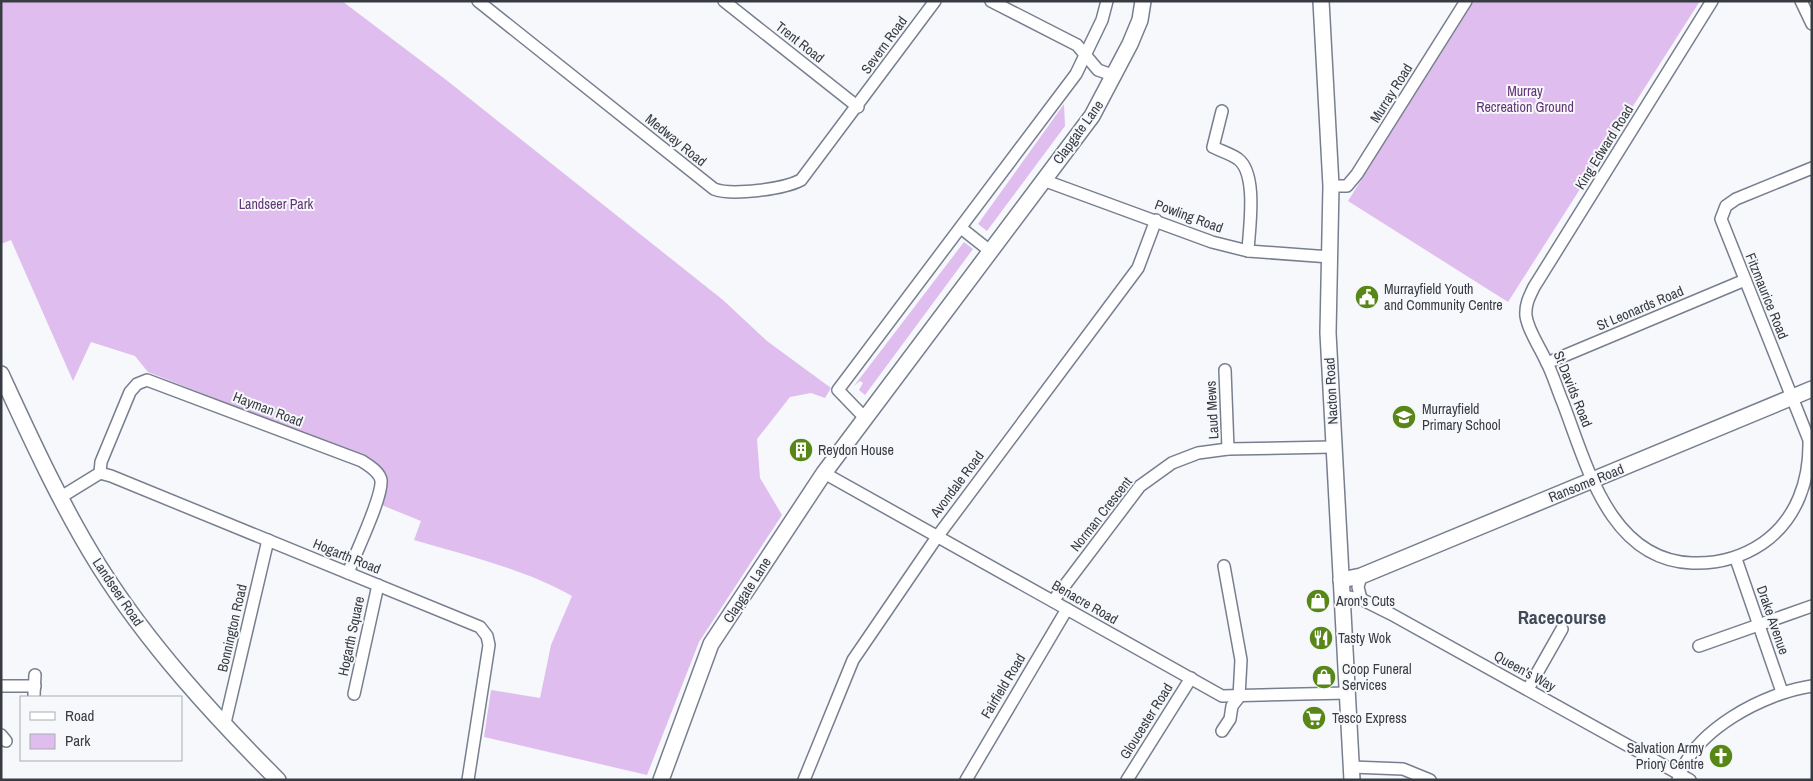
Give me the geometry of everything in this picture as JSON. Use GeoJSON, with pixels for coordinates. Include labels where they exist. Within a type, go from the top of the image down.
{"type":"FeatureCollection","features":[{"type":"Feature","properties":{"kind":"street","name":"Medway Road"},"geometry":{"type":"LineString","coordinates":[[478,1],[714,189],[721,192],[730,193],[791,185],[801,180],[858,107]]}},
{"type":"Feature","properties":{"kind":"street","name":"Trent Road"},"geometry":{"type":"LineString","coordinates":[[724,1],[858,107]]}},
{"type":"Feature","properties":{"kind":"street","name":"Severn Road"},"geometry":{"type":"LineString","coordinates":[[858,107],[935,1]]}},
{"type":"Feature","properties":{"kind":"street"},"geometry":{"type":"LineString","coordinates":[[991,1],[1064,37],[1077,45],[1098,70],[1115,76]]}},
{"type":"Feature","properties":{"kind":"street"},"geometry":{"type":"LineString","coordinates":[[865,418],[838,390],[1076,74],[1102,20],[1107,1]]}},
{"type":"Feature","properties":{"kind":"street","name":"Clapgate Lane"},"geometry":{"type":"LineString","coordinates":[[661,780],[712,644],[824,473],[1092,116],[1115,76],[1140,20],[1143,1]]}},
{"type":"Feature","properties":{"kind":"street","name":"Nacton Road"},"geometry":{"type":"LineString","coordinates":[[1321,1],[1331,186],[1328,333],[1352,773]]}},
{"type":"Feature","properties":{"kind":"street","name":"Murray Road"},"geometry":{"type":"LineString","coordinates":[[1331,186],[1347,186],[1357,174],[1466,1]]}},
{"type":"Feature","properties":{"kind":"street","name":"King Edward Road"},"geometry":{"type":"LineString","coordinates":[[1526,310],[1534,287],[1712,1]]}},
{"type":"Feature","properties":{"kind":"street"},"geometry":{"type":"LineString","coordinates":[[1801,1],[1812,24]]}},
{"type":"Feature","properties":{"kind":"street"},"geometry":{"type":"LineString","coordinates":[[1222,110],[1213,147],[1239,160],[1247,172],[1250,186],[1248,251]]}},
{"type":"Feature","properties":{"kind":"street","name":"Fitzmaurice Road"},"geometry":{"type":"LineString","coordinates":[[1736,559],[1749,553],[1781,527],[1800,498],[1807,473],[1808,440],[1723,227],[1722,213],[1726,206],[1736,199],[1812,168]]}},
{"type":"Feature","properties":{"kind":"street","name":"Powling Road"},"geometry":{"type":"LineString","coordinates":[[1043,180],[1212,242],[1248,251],[1330,257]]}},
{"type":"Feature","properties":{"kind":"street","name":"Avondale Road"},"geometry":{"type":"LineString","coordinates":[[804,780],[853,660],[936,537],[1138,268],[1156,220]]}},
{"type":"Feature","properties":{"kind":"street"},"geometry":{"type":"LineString","coordinates":[[961,228],[990,251]]}},
{"type":"Feature","properties":{"kind":"street","name":"St Leonards Road"},"geometry":{"type":"LineString","coordinates":[[1547,363],[1745,280]]}},
{"type":"Feature","properties":{"kind":"street","name":"St Davids Road"},"geometry":{"type":"LineString","coordinates":[[1526,310],[1528,323],[1547,363],[1593,480],[1610,515],[1623,532],[1645,549],[1664,558],[1685,563],[1708,564],[1736,559]]}},
{"type":"Feature","properties":{"kind":"street","name":"Laud Mews"},"geometry":{"type":"LineString","coordinates":[[1225,370],[1228,449]]}},
{"type":"Feature","properties":{"kind":"street","name":"Landseer Road"},"geometry":{"type":"LineString","coordinates":[[1,374],[43,466],[99,565],[148,635],[278,780]]}},
{"type":"Feature","properties":{"kind":"street","name":"Hayman Road"},"geometry":{"type":"LineString","coordinates":[[100,473],[101,462],[130,392],[137,384],[147,380],[362,461],[375,470],[381,480],[377,498],[348,572]]}},
{"type":"Feature","properties":{"kind":"street","name":"Ransome Road"},"geometry":{"type":"LineString","coordinates":[[1341,580],[1360,576],[1812,389]]}},
{"type":"Feature","properties":{"kind":"street","name":"Norman Crescent"},"geometry":{"type":"LineString","coordinates":[[1053,601],[1140,486],[1172,463],[1198,453],[1228,449],[1333,447]]}},
{"type":"Feature","properties":{"kind":"street"},"geometry":{"type":"LineString","coordinates":[[61,497],[100,473]]}},
{"type":"Feature","properties":{"kind":"street","name":"Hogarth Road"},"geometry":{"type":"LineString","coordinates":[[100,473],[480,626],[487,636],[489,645],[468,780]]}},
{"type":"Feature","properties":{"kind":"street","name":"Benacre Road"},"geometry":{"type":"LineString","coordinates":[[824,473],[1222,696],[1347,693]]}},
{"type":"Feature","properties":{"kind":"street","name":"Bonnington Road"},"geometry":{"type":"LineString","coordinates":[[225,723],[268,540]]}},
{"type":"Feature","properties":{"kind":"street","name":"Drake Avenue"},"geometry":{"type":"LineString","coordinates":[[1736,559],[1782,692]]}},
{"type":"Feature","properties":{"kind":"street"},"geometry":{"type":"LineString","coordinates":[[1222,731],[1230,719],[1232,706],[1239,696],[1241,660],[1224,566]]}},
{"type":"Feature","properties":{"kind":"street"},"geometry":{"type":"LineString","coordinates":[[1360,576],[1358,587],[1362,599]]}},
{"type":"Feature","properties":{"kind":"street","name":"Hogarth Square"},"geometry":{"type":"LineString","coordinates":[[354,694],[378,585]]}},
{"type":"Feature","properties":{"kind":"street","name":"Queen's Way"},"geometry":{"type":"LineString","coordinates":[[1342,596],[1362,599],[1528,689],[1679,777],[1690,780]]}},
{"type":"Feature","properties":{"kind":"street"},"geometry":{"type":"LineString","coordinates":[[1699,646],[1812,606]]}},
{"type":"Feature","properties":{"kind":"street","name":"Fairfield Road"},"geometry":{"type":"LineString","coordinates":[[966,780],[1067,609]]}},
{"type":"Feature","properties":{"kind":"street"},"geometry":{"type":"LineString","coordinates":[[1528,689],[1562,629]]}},
{"type":"Feature","properties":{"kind":"street","name":"Gloucester Road"},"geometry":{"type":"LineString","coordinates":[[1127,780],[1191,678]]}},
{"type":"Feature","properties":{"kind":"street"},"geometry":{"type":"LineString","coordinates":[[1,686],[35,685]]}},
{"type":"Feature","properties":{"kind":"street"},"geometry":{"type":"LineString","coordinates":[[1679,777],[1697,748],[1733,716],[1782,692],[1812,686]]}},
{"type":"Feature","properties":{"kind":"street"},"geometry":{"type":"LineString","coordinates":[[1352,773],[1402,769],[1430,780]]}},
{"type":"Feature","properties":{"kind":"green space","name":"Landseer Park"},"geometry":{"type":"Polygon","coordinates":[[[1,1],[342,1],[445,79],[723,300],[767,341],[831,388],[825,398],[811,393],[790,397],[757,439],[760,478],[782,515],[699,642],[647,775],[484,737],[491,690],[540,698],[551,645],[572,596],[514,570],[414,540],[421,521],[379,504],[386,479],[379,466],[377,469],[367,458],[148,372],[135,356],[91,342],[73,381],[11,240],[1,244],[1,1]]]}},
{"type":"Feature","properties":{"kind":"green space","name":"Murray Recreation Ground"},"geometry":{"type":"Polygon","coordinates":[[[1474,1],[1700,1],[1508,302],[1348,201],[1474,1]]]}},
{"type":"Feature","properties":{"kind":"green space"},"geometry":{"type":"Polygon","coordinates":[[[1064,104],[1065,126],[987,231],[978,224],[1064,104]]]}},
{"type":"Feature","properties":{"kind":"green space"},"geometry":{"type":"Polygon","coordinates":[[[964,242],[973,249],[865,395],[859,390],[863,383],[860,381],[854,386],[964,242]]]}},
{"type":"Feature","properties":{"kind":"place","name":"Murrayfield Youth and Community Centre"},"geometry":{"type":"Point","coordinates":[1367,297]}},
{"type":"Feature","properties":{"kind":"place","name":"Murrayfield Primary School"},"geometry":{"type":"Point","coordinates":[1404,417]}},
{"type":"Feature","properties":{"kind":"place","name":"Reydon House"},"geometry":{"type":"Point","coordinates":[801,450]}},
{"type":"Feature","properties":{"kind":"place","name":"Aron's Cuts"},"geometry":{"type":"Point","coordinates":[1318,601]}},
{"type":"Feature","properties":{"kind":"place","name":"Tasty Wok"},"geometry":{"type":"Point","coordinates":[1321,638]}},
{"type":"Feature","properties":{"kind":"place","name":"Coop Funeral Services"},"geometry":{"type":"Point","coordinates":[1324,677]}},
{"type":"Feature","properties":{"kind":"place","name":"Tesco Express"},"geometry":{"type":"Point","coordinates":[1314,718]}},
{"type":"Feature","properties":{"kind":"place","name":"Salvation Army Priory Centre"},"geometry":{"type":"Point","coordinates":[1721,756]}},
{"type":"Feature","properties":{"kind":"district","name":"Racecourse"},"geometry":{"type":"Point","coordinates":[1562,617]}}]}
